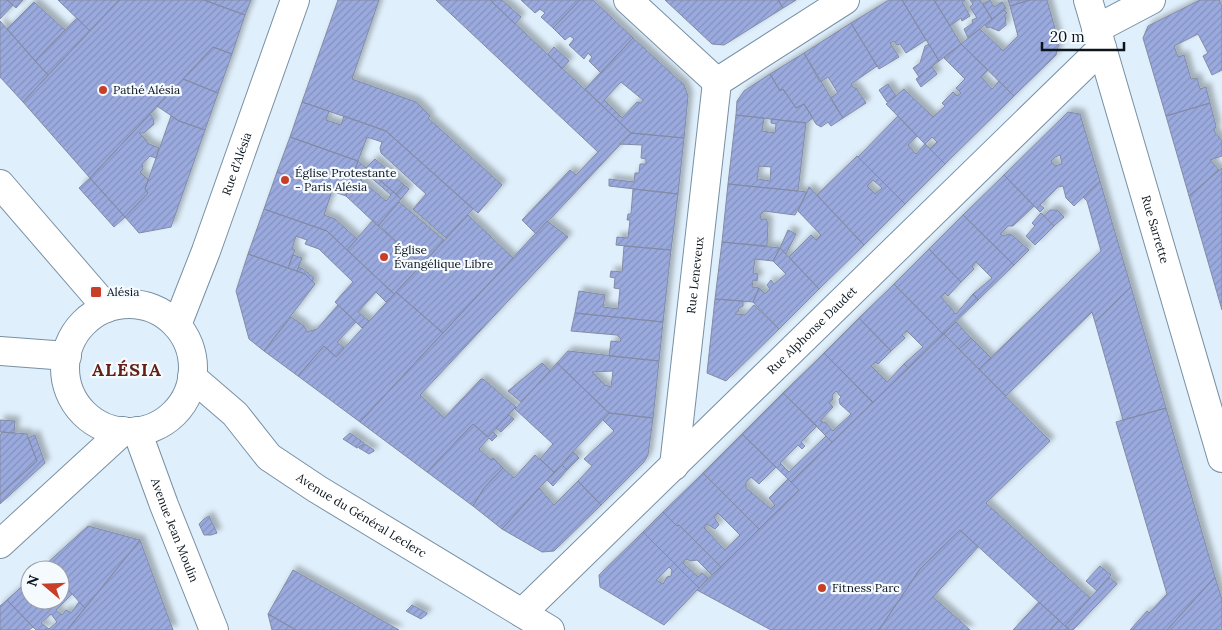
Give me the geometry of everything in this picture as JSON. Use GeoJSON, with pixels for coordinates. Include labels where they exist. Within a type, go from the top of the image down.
{"type":"FeatureCollection","features":[{"type":"Feature","properties":{"kind":"street","name":"Rue d'Alésia"},"geometry":{"type":"LineString","coordinates":[[177,325],[206,251],[295,0]]}},
{"type":"Feature","properties":{"kind":"street"},"geometry":{"type":"LineString","coordinates":[[628,0],[716,82],[845,0]]}},
{"type":"Feature","properties":{"kind":"street","name":"Rue Sarrette"},"geometry":{"type":"LineString","coordinates":[[1088,0],[1222,458]]}},
{"type":"Feature","properties":{"kind":"street","name":"Rue Alphonse Daudet"},"geometry":{"type":"LineString","coordinates":[[522,613],[674,466],[1099,38],[1151,0]]}},
{"type":"Feature","properties":{"kind":"street","name":"Rue Leneveux"},"geometry":{"type":"LineString","coordinates":[[674,466],[716,82]]}},
{"type":"Feature","properties":{"kind":"street"},"geometry":{"type":"LineString","coordinates":[[0,184],[107,308]]}},
{"type":"Feature","properties":{"kind":"street"},"geometry":{"type":"LineString","coordinates":[[118,305],[139,305],[160,312],[177,325],[190,347],[193,359],[192,377],[189,390],[179,407],[165,421],[147,430],[110,429],[98,424],[78,406],[67,382],[67,356],[70,343],[85,322],[107,308],[118,305]]}},
{"type":"Feature","properties":{"kind":"street"},"geometry":{"type":"LineString","coordinates":[[0,351],[67,356]]}},
{"type":"Feature","properties":{"kind":"street","name":"Avenue du Général Leclerc"},"geometry":{"type":"LineString","coordinates":[[192,377],[235,414],[269,458],[550,630]]}},
{"type":"Feature","properties":{"kind":"street"},"geometry":{"type":"LineString","coordinates":[[0,544],[130,431]]}},
{"type":"Feature","properties":{"kind":"street","name":"Avenue Jean Moulin"},"geometry":{"type":"LineString","coordinates":[[130,431],[164,505],[214,630]]}},
{"type":"Feature","properties":{"kind":"building"},"geometry":{"type":"Polygon","coordinates":[[[0,0],[7,0],[13,5],[0,19],[0,0]]]}},
{"type":"Feature","properties":{"kind":"building"},"geometry":{"type":"Polygon","coordinates":[[[7,0],[23,0],[16,8],[7,0]]]}},
{"type":"Feature","properties":{"kind":"building"},"geometry":{"type":"Polygon","coordinates":[[[58,0],[119,0],[90,31],[58,0]]]}},
{"type":"Feature","properties":{"kind":"building","name":"Pathé Alésia"},"geometry":{"type":"Polygon","coordinates":[[[119,0],[204,0],[245,15],[232,54],[213,47],[90,178],[23,102],[119,0]]]}},
{"type":"Feature","properties":{"kind":"building"},"geometry":{"type":"Polygon","coordinates":[[[204,0],[251,0],[245,15],[204,0]]]}},
{"type":"Feature","properties":{"kind":"building"},"geometry":{"type":"Polygon","coordinates":[[[338,0],[379,0],[352,79],[416,102],[430,116],[428,118],[502,185],[478,213],[386,131],[302,102],[338,0]]]}},
{"type":"Feature","properties":{"kind":"building"},"geometry":{"type":"Polygon","coordinates":[[[436,0],[490,0],[631,133],[536,234],[522,220],[570,170],[576,175],[598,152],[436,0]]]}},
{"type":"Feature","properties":{"kind":"building"},"geometry":{"type":"Polygon","coordinates":[[[490,0],[502,0],[521,17],[515,24],[490,0]]]}},
{"type":"Feature","properties":{"kind":"building"},"geometry":{"type":"Polygon","coordinates":[[[521,0],[580,0],[553,28],[541,17],[545,13],[540,9],[535,13],[521,0]]]}},
{"type":"Feature","properties":{"kind":"building"},"geometry":{"type":"Polygon","coordinates":[[[580,0],[593,0],[633,38],[601,73],[589,61],[592,57],[588,53],[584,59],[569,45],[574,39],[570,36],[565,40],[553,28],[580,0]]]}},
{"type":"Feature","properties":{"kind":"building"},"geometry":{"type":"Polygon","coordinates":[[[665,0],[778,0],[783,8],[724,45],[712,44],[665,0]]]}},
{"type":"Feature","properties":{"kind":"building"},"geometry":{"type":"Polygon","coordinates":[[[778,0],[796,0],[783,8],[778,0]]]}},
{"type":"Feature","properties":{"kind":"building"},"geometry":{"type":"Polygon","coordinates":[[[889,0],[902,0],[926,40],[906,53],[900,44],[897,45],[894,41],[890,43],[899,57],[879,69],[851,23],[889,0]]]}},
{"type":"Feature","properties":{"kind":"building"},"geometry":{"type":"Polygon","coordinates":[[[902,0],[934,0],[961,44],[939,61],[902,0]]]}},
{"type":"Feature","properties":{"kind":"building"},"geometry":{"type":"Polygon","coordinates":[[[934,0],[965,0],[962,2],[970,16],[962,21],[961,18],[950,26],[934,0]]]}},
{"type":"Feature","properties":{"kind":"building"},"geometry":{"type":"Polygon","coordinates":[[[970,0],[980,0],[992,19],[968,38],[964,29],[973,23],[972,20],[977,18],[970,7],[973,4],[970,0]]]}},
{"type":"Feature","properties":{"kind":"building"},"geometry":{"type":"Polygon","coordinates":[[[990,0],[994,7],[1002,2],[1006,8],[992,19],[983,4],[990,0]]]}},
{"type":"Feature","properties":{"kind":"building"},"geometry":{"type":"Polygon","coordinates":[[[1008,0],[1030,0],[1010,6],[1008,0]]]}},
{"type":"Feature","properties":{"kind":"building"},"geometry":{"type":"Polygon","coordinates":[[[1030,0],[1047,0],[1059,43],[1056,55],[1014,96],[961,44],[980,29],[1003,51],[1018,36],[1010,6],[1030,0]]]}},
{"type":"Feature","properties":{"kind":"building"},"geometry":{"type":"Polygon","coordinates":[[[1200,0],[1219,0],[1222,6],[1222,70],[1212,75],[1203,56],[1208,53],[1198,34],[1174,46],[1178,57],[1184,55],[1191,79],[1197,78],[1200,89],[1206,87],[1210,103],[1166,116],[1143,38],[1148,26],[1200,0]]]}},
{"type":"Feature","properties":{"kind":"building"},"geometry":{"type":"Polygon","coordinates":[[[34,2],[65,30],[35,61],[7,29],[34,2]]]}},
{"type":"Feature","properties":{"kind":"building"},"geometry":{"type":"Polygon","coordinates":[[[1004,10],[1007,13],[1005,14],[1006,25],[999,31],[987,28],[985,25],[1004,10]]]}},
{"type":"Feature","properties":{"kind":"building"},"geometry":{"type":"Polygon","coordinates":[[[77,18],[90,31],[48,75],[35,61],[77,18]]]}},
{"type":"Feature","properties":{"kind":"building"},"geometry":{"type":"Polygon","coordinates":[[[0,21],[48,75],[23,102],[0,77],[0,21]]]}},
{"type":"Feature","properties":{"kind":"building"},"geometry":{"type":"Polygon","coordinates":[[[851,23],[877,66],[851,84],[866,103],[843,118],[830,98],[838,93],[828,77],[820,82],[804,53],[851,23]]]}},
{"type":"Feature","properties":{"kind":"building"},"geometry":{"type":"Polygon","coordinates":[[[633,38],[684,85],[688,96],[684,138],[631,133],[585,89],[633,38]],[[621,82],[604,100],[622,118],[637,102],[641,103],[643,100],[621,82]]]}},
{"type":"Feature","properties":{"kind":"building"},"geometry":{"type":"Polygon","coordinates":[[[929,44],[939,61],[919,77],[913,68],[920,63],[925,46],[929,44]]]}},
{"type":"Feature","properties":{"kind":"building"},"geometry":{"type":"Polygon","coordinates":[[[961,44],[988,70],[981,77],[992,89],[999,81],[1014,96],[945,164],[930,149],[937,142],[932,137],[925,144],[886,104],[904,89],[933,117],[945,106],[942,103],[953,92],[957,96],[961,93],[956,88],[965,79],[944,58],[961,44]]]}},
{"type":"Feature","properties":{"kind":"building"},"geometry":{"type":"Polygon","coordinates":[[[213,47],[232,54],[218,93],[183,79],[213,47]]]}},
{"type":"Feature","properties":{"kind":"building"},"geometry":{"type":"Polygon","coordinates":[[[554,47],[569,61],[562,69],[548,54],[554,47]]]}},
{"type":"Feature","properties":{"kind":"building"},"geometry":{"type":"Polygon","coordinates":[[[804,53],[843,118],[831,126],[828,122],[821,127],[816,124],[804,104],[796,108],[783,89],[780,91],[770,74],[804,53]]]}},
{"type":"Feature","properties":{"kind":"building"},"geometry":{"type":"Polygon","coordinates":[[[932,67],[937,74],[921,87],[916,79],[932,67]]]}},
{"type":"Feature","properties":{"kind":"building"},"geometry":{"type":"Polygon","coordinates":[[[770,74],[780,91],[783,89],[796,108],[804,104],[813,118],[806,123],[736,115],[737,101],[744,91],[770,74]]]}},
{"type":"Feature","properties":{"kind":"building"},"geometry":{"type":"Polygon","coordinates":[[[183,79],[218,93],[205,130],[179,121],[157,106],[183,79]]]}},
{"type":"Feature","properties":{"kind":"building"},"geometry":{"type":"Polygon","coordinates":[[[888,84],[896,96],[887,102],[879,90],[888,84]]]}},
{"type":"Feature","properties":{"kind":"building"},"geometry":{"type":"Polygon","coordinates":[[[302,102],[329,111],[326,120],[341,125],[344,116],[386,131],[473,209],[446,238],[413,209],[426,194],[381,153],[382,142],[367,137],[358,161],[290,137],[302,102]]]}},
{"type":"Feature","properties":{"kind":"building"},"geometry":{"type":"Polygon","coordinates":[[[1210,103],[1216,126],[1214,131],[1222,141],[1222,156],[1210,160],[1219,170],[1189,196],[1166,116],[1210,103]]]}},
{"type":"Feature","properties":{"kind":"building"},"geometry":{"type":"Polygon","coordinates":[[[1068,112],[1080,114],[1100,181],[1074,206],[1066,198],[1063,186],[1058,187],[1040,205],[1044,208],[1040,212],[1004,175],[1068,112]],[[1060,155],[1051,161],[1055,166],[1062,164],[1060,155]]]}},
{"type":"Feature","properties":{"kind":"building"},"geometry":{"type":"Polygon","coordinates":[[[150,114],[154,124],[144,133],[139,133],[147,143],[159,148],[156,158],[150,156],[142,164],[143,169],[140,172],[148,180],[145,189],[148,193],[125,217],[90,178],[150,114]]]}},
{"type":"Feature","properties":{"kind":"building"},"geometry":{"type":"Polygon","coordinates":[[[736,115],[764,118],[762,131],[775,133],[776,124],[771,123],[771,119],[806,123],[798,191],[728,184],[736,115]],[[759,166],[757,179],[770,181],[771,167],[759,166]]]}},
{"type":"Feature","properties":{"kind":"building"},"geometry":{"type":"Polygon","coordinates":[[[171,116],[179,121],[205,130],[171,227],[139,233],[125,217],[148,193],[145,189],[171,116]]]}},
{"type":"Feature","properties":{"kind":"building"},"geometry":{"type":"Polygon","coordinates":[[[898,116],[917,136],[908,145],[916,154],[925,144],[945,164],[905,204],[858,157],[898,116]]]}},
{"type":"Feature","properties":{"kind":"building"},"geometry":{"type":"Polygon","coordinates":[[[631,133],[684,138],[678,194],[609,186],[609,179],[634,182],[635,173],[639,173],[640,164],[646,164],[646,159],[641,158],[642,145],[619,144],[631,133]]]}},
{"type":"Feature","properties":{"kind":"building"},"geometry":{"type":"Polygon","coordinates":[[[290,137],[358,161],[346,196],[277,172],[290,137]]]}},
{"type":"Feature","properties":{"kind":"building"},"geometry":{"type":"Polygon","coordinates":[[[857,156],[905,204],[864,245],[817,195],[857,156]],[[873,180],[867,186],[875,194],[882,188],[873,180]]]}},
{"type":"Feature","properties":{"kind":"building"},"geometry":{"type":"Polygon","coordinates":[[[375,159],[404,185],[396,194],[366,168],[375,159]]]}},
{"type":"Feature","properties":{"kind":"building"},"geometry":{"type":"Polygon","coordinates":[[[358,161],[401,199],[378,226],[346,196],[358,161]],[[367,174],[361,180],[386,201],[391,195],[367,174]]]}},
{"type":"Feature","properties":{"kind":"building"},"geometry":{"type":"Polygon","coordinates":[[[1222,168],[1222,310],[1189,196],[1222,168]]]}},
{"type":"Feature","properties":{"kind":"building"},"geometry":{"type":"Polygon","coordinates":[[[277,172],[332,191],[324,215],[335,219],[357,239],[347,250],[327,231],[264,209],[277,172]]]}},
{"type":"Feature","properties":{"kind":"building"},"geometry":{"type":"Polygon","coordinates":[[[1004,175],[1034,206],[1013,226],[1008,226],[1000,234],[1004,236],[1012,235],[1029,250],[1014,265],[963,215],[1004,175]]]}},
{"type":"Feature","properties":{"kind":"building"},"geometry":{"type":"Polygon","coordinates":[[[90,178],[125,217],[114,227],[79,188],[90,178]]]}},
{"type":"Feature","properties":{"kind":"building"},"geometry":{"type":"Polygon","coordinates":[[[1100,181],[1131,287],[1095,322],[1092,312],[1006,396],[979,369],[1101,251],[1087,201],[1083,197],[1100,181]]]}},
{"type":"Feature","properties":{"kind":"building"},"geometry":{"type":"Polygon","coordinates":[[[728,184],[807,192],[795,215],[764,211],[761,214],[760,219],[766,219],[768,223],[767,246],[722,242],[728,184]]]}},
{"type":"Feature","properties":{"kind":"building"},"geometry":{"type":"Polygon","coordinates":[[[404,185],[409,189],[401,199],[396,194],[404,185]]]}},
{"type":"Feature","properties":{"kind":"building"},"geometry":{"type":"Polygon","coordinates":[[[809,187],[864,245],[819,289],[789,257],[811,235],[816,240],[821,235],[798,211],[809,187]]]}},
{"type":"Feature","properties":{"kind":"building"},"geometry":{"type":"Polygon","coordinates":[[[633,189],[678,194],[671,250],[616,245],[617,237],[628,238],[630,220],[627,220],[628,214],[631,214],[633,189]]]}},
{"type":"Feature","properties":{"kind":"building"},"geometry":{"type":"Polygon","coordinates":[[[399,202],[444,240],[422,265],[378,226],[399,202]]]}},
{"type":"Feature","properties":{"kind":"building"},"geometry":{"type":"Polygon","coordinates":[[[264,209],[327,231],[394,294],[386,302],[376,292],[358,312],[369,321],[362,328],[335,302],[353,282],[319,249],[305,244],[307,240],[296,236],[292,249],[295,250],[288,268],[248,254],[264,209]]]}},
{"type":"Feature","properties":{"kind":"building"},"geometry":{"type":"Polygon","coordinates":[[[1050,210],[1057,210],[1064,217],[1054,226],[1044,216],[1050,210]]]}},
{"type":"Feature","properties":{"kind":"building"},"geometry":{"type":"Polygon","coordinates":[[[1041,213],[1054,226],[1035,245],[1026,236],[1035,226],[1032,223],[1041,213]]]}},
{"type":"Feature","properties":{"kind":"building"},"geometry":{"type":"Polygon","coordinates":[[[468,215],[513,258],[443,333],[396,292],[468,215]]]}},
{"type":"Feature","properties":{"kind":"building"},"geometry":{"type":"Polygon","coordinates":[[[963,215],[1014,265],[978,300],[973,294],[992,278],[976,262],[972,267],[974,269],[961,282],[929,249],[963,215]]]}},
{"type":"Feature","properties":{"kind":"building","name":"Église Évangélique Libre"},"geometry":{"type":"Polygon","coordinates":[[[373,220],[422,265],[394,294],[347,250],[373,220]]]}},
{"type":"Feature","properties":{"kind":"building"},"geometry":{"type":"Polygon","coordinates":[[[547,221],[568,237],[420,395],[444,418],[483,379],[516,407],[488,437],[473,424],[427,472],[360,422],[547,221]]]}},
{"type":"Feature","properties":{"kind":"building"},"geometry":{"type":"Polygon","coordinates":[[[788,230],[796,234],[786,254],[780,248],[788,230]]]}},
{"type":"Feature","properties":{"kind":"building"},"geometry":{"type":"Polygon","coordinates":[[[722,242],[780,248],[773,261],[755,259],[753,273],[758,274],[757,281],[753,280],[752,287],[759,288],[753,302],[715,299],[722,242]]]}},
{"type":"Feature","properties":{"kind":"building"},"geometry":{"type":"Polygon","coordinates":[[[624,246],[671,250],[663,322],[575,313],[579,291],[605,295],[603,307],[618,309],[620,289],[614,288],[615,278],[610,277],[611,271],[622,272],[624,246]]]}},
{"type":"Feature","properties":{"kind":"building"},"geometry":{"type":"Polygon","coordinates":[[[780,248],[819,289],[779,329],[753,302],[759,288],[765,294],[770,289],[767,285],[771,280],[774,284],[786,274],[773,261],[780,248]]]}},
{"type":"Feature","properties":{"kind":"building"},"geometry":{"type":"Polygon","coordinates":[[[929,249],[961,282],[948,296],[945,293],[941,297],[956,314],[973,294],[978,300],[943,334],[894,284],[929,249]]]}},
{"type":"Feature","properties":{"kind":"building"},"geometry":{"type":"Polygon","coordinates":[[[248,254],[305,274],[315,284],[264,351],[249,339],[236,291],[248,254]]]}},
{"type":"Feature","properties":{"kind":"building"},"geometry":{"type":"Polygon","coordinates":[[[293,255],[302,258],[297,271],[288,268],[293,255]]]}},
{"type":"Feature","properties":{"kind":"building"},"geometry":{"type":"Polygon","coordinates":[[[299,267],[314,278],[312,281],[305,274],[297,271],[299,267]]]}},
{"type":"Feature","properties":{"kind":"building"},"geometry":{"type":"Polygon","coordinates":[[[894,284],[943,334],[908,368],[904,364],[923,347],[907,331],[902,335],[905,338],[891,351],[859,318],[894,284]]]}},
{"type":"Feature","properties":{"kind":"building"},"geometry":{"type":"Polygon","coordinates":[[[1131,287],[1166,408],[1123,420],[1095,322],[1131,287]]]}},
{"type":"Feature","properties":{"kind":"building"},"geometry":{"type":"Polygon","coordinates":[[[396,292],[443,333],[360,422],[298,376],[324,346],[336,357],[396,292]]]}},
{"type":"Feature","properties":{"kind":"building"},"geometry":{"type":"Polygon","coordinates":[[[715,299],[743,301],[743,306],[739,308],[736,314],[745,315],[754,305],[779,329],[726,381],[707,373],[715,299]]]}},
{"type":"Feature","properties":{"kind":"building"},"geometry":{"type":"Polygon","coordinates":[[[338,305],[356,322],[337,342],[344,348],[336,357],[324,346],[298,376],[264,351],[291,317],[304,326],[307,332],[317,329],[338,305]]]}},
{"type":"Feature","properties":{"kind":"building"},"geometry":{"type":"Polygon","coordinates":[[[575,313],[663,322],[659,361],[609,356],[611,341],[620,342],[621,339],[617,335],[571,331],[575,313]]]}},
{"type":"Feature","properties":{"kind":"building"},"geometry":{"type":"Polygon","coordinates":[[[859,318],[891,351],[878,364],[876,362],[871,366],[887,382],[904,364],[908,368],[873,403],[824,353],[859,318]]]}},
{"type":"Feature","properties":{"kind":"building"},"geometry":{"type":"Polygon","coordinates":[[[956,322],[971,338],[959,349],[944,334],[956,322]]]}},
{"type":"Feature","properties":{"kind":"building"},"geometry":{"type":"Polygon","coordinates":[[[944,334],[1050,441],[986,503],[1090,598],[1065,626],[960,530],[920,569],[879,630],[771,630],[697,590],[799,490],[791,482],[944,334]]]}},
{"type":"Feature","properties":{"kind":"building"},"geometry":{"type":"Polygon","coordinates":[[[971,338],[991,358],[979,369],[959,349],[971,338]]]}},
{"type":"Feature","properties":{"kind":"building"},"geometry":{"type":"Polygon","coordinates":[[[568,351],[659,361],[653,418],[609,413],[557,363],[568,351]],[[613,371],[592,372],[605,385],[611,387],[613,371]]]}},
{"type":"Feature","properties":{"kind":"building"},"geometry":{"type":"Polygon","coordinates":[[[824,353],[873,402],[832,442],[783,393],[824,353]],[[836,391],[832,395],[833,399],[829,403],[833,407],[820,421],[826,423],[833,431],[851,414],[840,404],[839,399],[841,397],[836,391]]]}},
{"type":"Feature","properties":{"kind":"building"},"geometry":{"type":"Polygon","coordinates":[[[542,363],[550,371],[521,402],[508,391],[542,363]]]}},
{"type":"Feature","properties":{"kind":"building"},"geometry":{"type":"Polygon","coordinates":[[[557,363],[609,413],[554,472],[540,459],[553,444],[515,409],[557,363]]]}},
{"type":"Feature","properties":{"kind":"building"},"geometry":{"type":"Polygon","coordinates":[[[783,393],[817,426],[801,442],[805,446],[802,449],[798,445],[780,463],[789,472],[826,436],[832,442],[791,482],[742,434],[783,393]]]}},
{"type":"Feature","properties":{"kind":"building"},"geometry":{"type":"Polygon","coordinates":[[[1166,408],[1215,577],[1167,630],[1130,630],[1147,611],[1149,613],[1167,594],[1116,422],[1166,408]]]}},
{"type":"Feature","properties":{"kind":"building"},"geometry":{"type":"Polygon","coordinates":[[[609,413],[653,418],[648,455],[644,462],[601,505],[578,481],[592,466],[584,459],[614,431],[603,420],[609,413]]]}},
{"type":"Feature","properties":{"kind":"building"},"geometry":{"type":"Polygon","coordinates":[[[509,415],[514,419],[501,432],[496,428],[509,415]]]}},
{"type":"Feature","properties":{"kind":"building"},"geometry":{"type":"Polygon","coordinates":[[[0,420],[15,421],[14,433],[0,432],[0,420]]]}},
{"type":"Feature","properties":{"kind":"building"},"geometry":{"type":"Polygon","coordinates":[[[473,424],[488,437],[493,432],[497,436],[492,441],[489,438],[479,449],[491,460],[493,458],[503,468],[484,488],[473,506],[427,472],[473,424]]]}},
{"type":"Feature","properties":{"kind":"building"},"geometry":{"type":"Polygon","coordinates":[[[2,432],[27,434],[37,461],[0,495],[0,435],[2,432]]]}},
{"type":"Feature","properties":{"kind":"building"},"geometry":{"type":"Polygon","coordinates":[[[350,433],[364,444],[357,448],[343,439],[350,433]]]}},
{"type":"Feature","properties":{"kind":"building"},"geometry":{"type":"Polygon","coordinates":[[[742,434],[776,467],[759,484],[751,477],[746,482],[746,488],[771,509],[775,505],[769,498],[788,479],[799,490],[759,529],[703,473],[742,434]]]}},
{"type":"Feature","properties":{"kind":"building"},"geometry":{"type":"Polygon","coordinates":[[[35,435],[45,463],[0,504],[0,495],[37,461],[28,438],[35,435]]]}},
{"type":"Feature","properties":{"kind":"building"},"geometry":{"type":"Polygon","coordinates":[[[365,444],[374,451],[369,454],[359,448],[365,444]]]}},
{"type":"Feature","properties":{"kind":"building"},"geometry":{"type":"Polygon","coordinates":[[[573,452],[579,458],[567,470],[562,465],[573,452]]]}},
{"type":"Feature","properties":{"kind":"building"},"geometry":{"type":"Polygon","coordinates":[[[535,455],[554,472],[502,529],[473,506],[484,488],[503,468],[514,478],[535,455]]]}},
{"type":"Feature","properties":{"kind":"building"},"geometry":{"type":"Polygon","coordinates":[[[562,465],[567,470],[553,486],[547,480],[562,465]]]}},
{"type":"Feature","properties":{"kind":"building"},"geometry":{"type":"Polygon","coordinates":[[[703,473],[759,529],[721,567],[679,525],[677,526],[663,512],[703,473]],[[718,513],[714,517],[719,525],[715,529],[707,524],[704,528],[725,550],[740,535],[718,513]]]}},
{"type":"Feature","properties":{"kind":"building"},"geometry":{"type":"Polygon","coordinates":[[[578,481],[601,505],[554,551],[542,552],[502,529],[539,488],[554,505],[578,481]]]}},
{"type":"Feature","properties":{"kind":"building"},"geometry":{"type":"Polygon","coordinates":[[[663,512],[677,526],[679,525],[721,567],[712,575],[697,560],[691,561],[686,559],[683,563],[698,577],[702,573],[708,578],[699,588],[643,532],[663,512]]]}},
{"type":"Feature","properties":{"kind":"building"},"geometry":{"type":"Polygon","coordinates":[[[209,516],[217,533],[204,535],[199,524],[209,516]]]}},
{"type":"Feature","properties":{"kind":"building"},"geometry":{"type":"Polygon","coordinates":[[[88,526],[140,540],[85,608],[70,592],[70,560],[51,560],[88,526]]]}},
{"type":"Feature","properties":{"kind":"building"},"geometry":{"type":"Polygon","coordinates":[[[960,530],[978,547],[933,597],[970,630],[879,630],[920,569],[960,530]]]}},
{"type":"Feature","properties":{"kind":"building"},"geometry":{"type":"Polygon","coordinates":[[[643,532],[699,588],[664,625],[600,587],[599,575],[643,532]],[[669,567],[656,580],[663,584],[667,577],[671,576],[672,570],[669,567]]]}},
{"type":"Feature","properties":{"kind":"building"},"geometry":{"type":"Polygon","coordinates":[[[140,540],[173,630],[67,630],[104,585],[140,540]]]}},
{"type":"Feature","properties":{"kind":"building"},"geometry":{"type":"Polygon","coordinates":[[[1100,566],[1111,575],[1097,591],[1086,581],[1100,566]]]}},
{"type":"Feature","properties":{"kind":"building"},"geometry":{"type":"Polygon","coordinates":[[[293,570],[399,630],[296,630],[268,614],[293,570]]]}},
{"type":"Feature","properties":{"kind":"building"},"geometry":{"type":"Polygon","coordinates":[[[1109,577],[1117,584],[1073,630],[1065,626],[1109,577]]]}},
{"type":"Feature","properties":{"kind":"building"},"geometry":{"type":"Polygon","coordinates":[[[1215,577],[1222,600],[1222,630],[1167,630],[1215,577]]]}},
{"type":"Feature","properties":{"kind":"building"},"geometry":{"type":"Polygon","coordinates":[[[20,588],[20,610],[56,610],[62,615],[66,610],[71,613],[79,602],[85,608],[67,630],[36,630],[7,600],[20,588]],[[51,614],[41,623],[49,629],[57,622],[51,614]]]}},
{"type":"Feature","properties":{"kind":"building"},"geometry":{"type":"Polygon","coordinates":[[[7,600],[33,627],[29,630],[0,630],[0,606],[7,600]]]}},
{"type":"Feature","properties":{"kind":"building"},"geometry":{"type":"Polygon","coordinates":[[[1039,602],[1059,620],[1050,630],[1013,630],[1039,602]]]}},
{"type":"Feature","properties":{"kind":"building"},"geometry":{"type":"Polygon","coordinates":[[[412,605],[427,614],[421,619],[406,611],[412,605]]]}},
{"type":"Feature","properties":{"kind":"building"},"geometry":{"type":"Polygon","coordinates":[[[268,614],[296,630],[272,630],[268,614]]]}},
{"type":"Feature","properties":{"kind":"building"},"geometry":{"type":"Polygon","coordinates":[[[1059,620],[1065,626],[1070,630],[1050,630],[1059,620]]]}},
{"type":"Feature","properties":{"kind":"place","name":"Pathé Alésia"},"geometry":{"type":"Point","coordinates":[103,90]}},
{"type":"Feature","properties":{"kind":"place","name":"Église Protestante - Paris Alésia"},"geometry":{"type":"Point","coordinates":[285,180]}},
{"type":"Feature","properties":{"kind":"place","name":"Église Évangélique Libre"},"geometry":{"type":"Point","coordinates":[384,257]}},
{"type":"Feature","properties":{"kind":"place","name":"Alésia"},"geometry":{"type":"Point","coordinates":[96,292]}},
{"type":"Feature","properties":{"kind":"place","name":"Fitness Parc"},"geometry":{"type":"Point","coordinates":[822,588]}},
{"type":"Feature","properties":{"kind":"district","name":"ALÉSIA"},"geometry":{"type":"Point","coordinates":[127,370]}}]}
